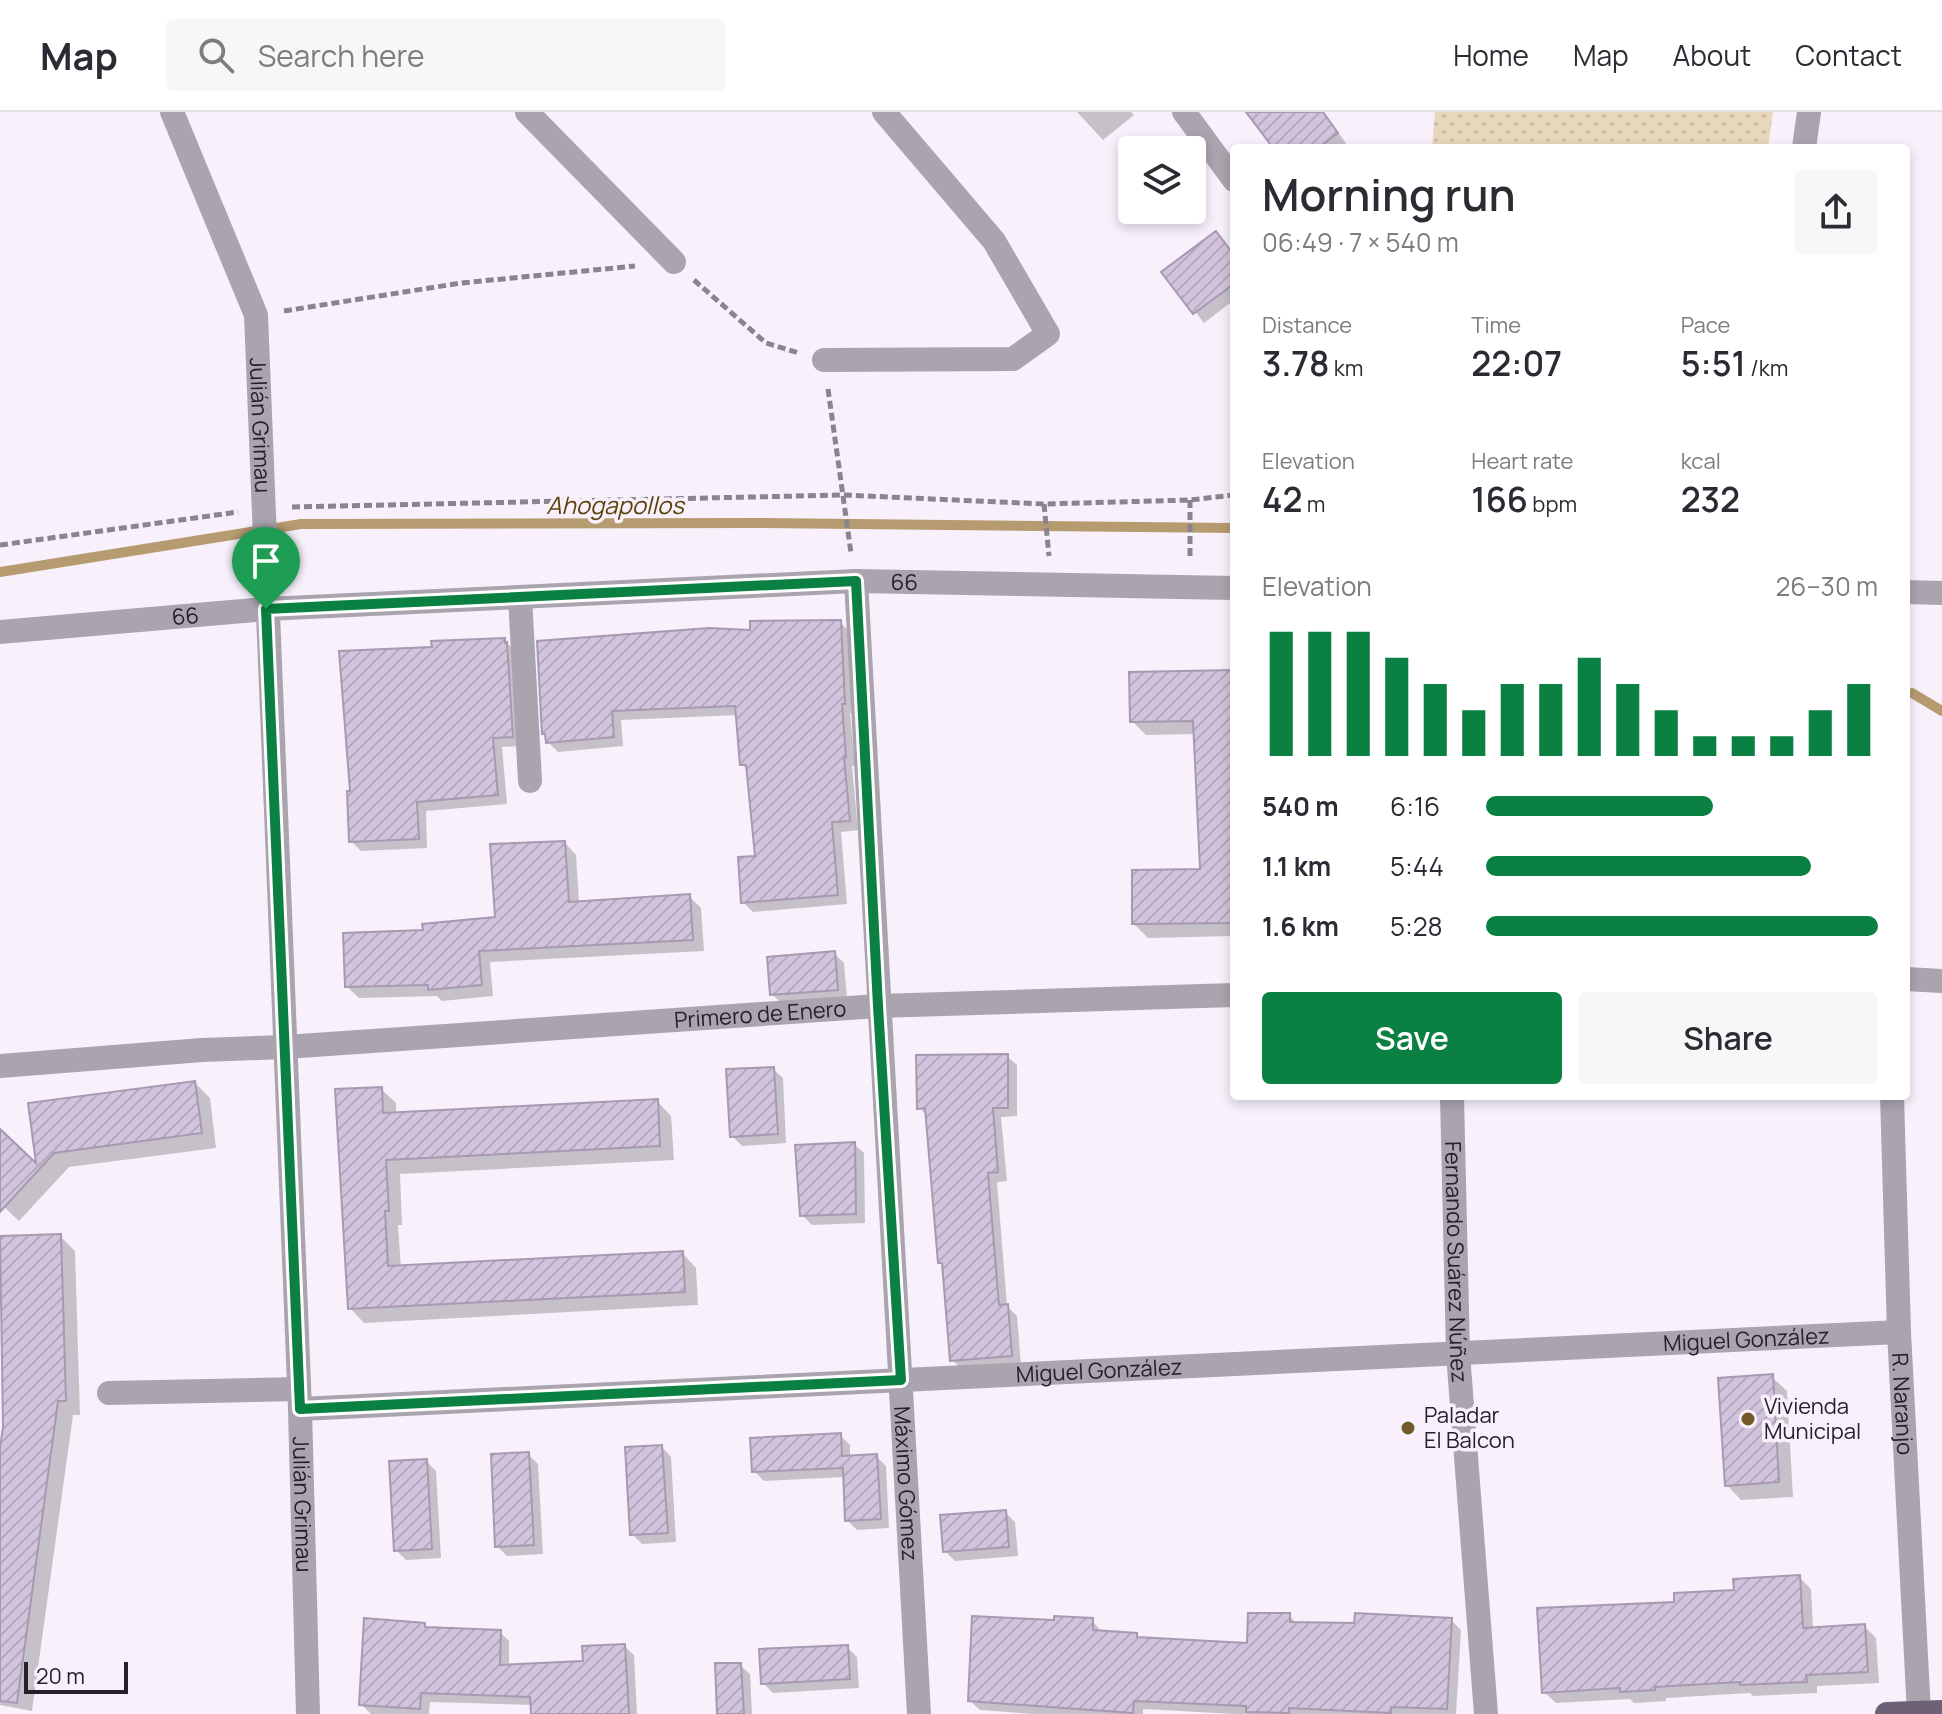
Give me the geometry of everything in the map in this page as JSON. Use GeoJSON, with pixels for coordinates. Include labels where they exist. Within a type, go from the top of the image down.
{"type":"FeatureCollection","features":[{"type":"Feature","properties":{"kind":"main road"},"geometry":{"type":"LineString","coordinates":[[1887,1714],[1942,1712]]}},
{"type":"Feature","properties":{"kind":"street","name":"Julián Grimau"},"geometry":{"type":"LineString","coordinates":[[172,112],[256,315],[299,1399],[308,1714]]}},
{"type":"Feature","properties":{"kind":"street"},"geometry":{"type":"LineString","coordinates":[[527,112],[674,262]]}},
{"type":"Feature","properties":{"kind":"street"},"geometry":{"type":"LineString","coordinates":[[824,360],[1013,359],[1048,334],[994,241],[884,112]]}},
{"type":"Feature","properties":{"kind":"street"},"geometry":{"type":"LineString","coordinates":[[1184,112],[1230,175]]}},
{"type":"Feature","properties":{"kind":"street"},"geometry":{"type":"LineString","coordinates":[[1805,144],[1809,112]]}},
{"type":"Feature","properties":{"kind":"street","name":"66"},"geometry":{"type":"LineString","coordinates":[[0,632],[266,609],[520,597],[854,570],[1230,588]]}},
{"type":"Feature","properties":{"kind":"street","name":"Máximo Gómez"},"geometry":{"type":"LineString","coordinates":[[854,570],[919,1714]]}},
{"type":"Feature","properties":{"kind":"street"},"geometry":{"type":"LineString","coordinates":[[1910,592],[1942,593]]}},
{"type":"Feature","properties":{"kind":"street"},"geometry":{"type":"LineString","coordinates":[[520,597],[530,781]]}},
{"type":"Feature","properties":{"kind":"street"},"geometry":{"type":"LineString","coordinates":[[1910,979],[1942,981]]}},
{"type":"Feature","properties":{"kind":"street","name":"Primero de Enero"},"geometry":{"type":"LineString","coordinates":[[0,1066],[878,1006],[1230,995]]}},
{"type":"Feature","properties":{"kind":"street","name":"Fernando Suárez Núñez"},"geometry":{"type":"LineString","coordinates":[[1452,1100],[1458,1354],[1486,1714]]}},
{"type":"Feature","properties":{"kind":"street","name":"R. Naranjo"},"geometry":{"type":"LineString","coordinates":[[1892,1100],[1899,1332],[1919,1713]]}},
{"type":"Feature","properties":{"kind":"street","name":"Miguel González"},"geometry":{"type":"LineString","coordinates":[[109,1393],[299,1399],[901,1380],[1899,1332]]}},
{"type":"Feature","properties":{"kind":"path"},"geometry":{"type":"LineString","coordinates":[[256,315],[461,283],[674,262],[766,343],[824,360],[854,570]]}},
{"type":"Feature","properties":{"kind":"path"},"geometry":{"type":"LineString","coordinates":[[0,545],[265,511],[844,495],[1044,504],[1190,500],[1230,495]]}},
{"type":"Feature","properties":{"kind":"path"},"geometry":{"type":"LineString","coordinates":[[1190,500],[1190,534]]}},
{"type":"Feature","properties":{"kind":"path"},"geometry":{"type":"LineString","coordinates":[[1044,504],[1047,531]]}},
{"type":"Feature","properties":{"kind":"shaded area"},"geometry":{"type":"Polygon","coordinates":[[[1435,112],[1773,112],[1769,144],[1432,144],[1435,112]]]}},
{"type":"Feature","properties":{"kind":"building"},"geometry":{"type":"Polygon","coordinates":[[[1246,112],[1323,112],[1338,133],[1323,144],[1270,144],[1246,112]]]}},
{"type":"Feature","properties":{"kind":"building"},"geometry":{"type":"Polygon","coordinates":[[[1216,231],[1230,250],[1230,287],[1193,314],[1161,272],[1216,231]]]}},
{"type":"Feature","properties":{"kind":"building"},"geometry":{"type":"Polygon","coordinates":[[[841,620],[844,757],[850,821],[832,822],[838,895],[741,903],[738,857],[755,856],[746,765],[740,765],[735,706],[612,711],[614,737],[546,743],[545,734],[542,734],[537,641],[709,628],[750,630],[750,621],[841,620]]]}},
{"type":"Feature","properties":{"kind":"building"},"geometry":{"type":"Polygon","coordinates":[[[505,638],[513,737],[493,738],[498,795],[417,802],[419,839],[349,842],[347,791],[350,791],[339,651],[432,647],[431,641],[505,638]]]}},
{"type":"Feature","properties":{"kind":"building"},"geometry":{"type":"Polygon","coordinates":[[[1230,670],[1230,923],[1132,924],[1132,870],[1200,869],[1193,721],[1130,722],[1129,672],[1230,670]]]}},
{"type":"Feature","properties":{"kind":"building"},"geometry":{"type":"Polygon","coordinates":[[[565,841],[569,902],[690,894],[693,940],[479,951],[482,985],[428,990],[428,985],[345,987],[343,933],[423,930],[422,924],[495,917],[490,844],[565,841]]]}},
{"type":"Feature","properties":{"kind":"building"},"geometry":{"type":"Polygon","coordinates":[[[835,951],[838,990],[770,995],[767,957],[835,951]]]}},
{"type":"Feature","properties":{"kind":"building"},"geometry":{"type":"Polygon","coordinates":[[[1008,1054],[1008,1108],[993,1108],[998,1172],[988,1173],[999,1305],[1008,1304],[1012,1356],[950,1361],[925,1108],[917,1109],[916,1055],[1008,1054]]]}},
{"type":"Feature","properties":{"kind":"building"},"geometry":{"type":"Polygon","coordinates":[[[774,1067],[778,1134],[730,1137],[726,1069],[774,1067]]]}},
{"type":"Feature","properties":{"kind":"building"},"geometry":{"type":"Polygon","coordinates":[[[195,1081],[202,1133],[54,1153],[0,1212],[0,1129],[36,1163],[28,1103],[195,1081]]]}},
{"type":"Feature","properties":{"kind":"building"},"geometry":{"type":"Polygon","coordinates":[[[382,1087],[383,1113],[658,1099],[660,1146],[386,1160],[388,1266],[683,1251],[685,1292],[348,1309],[335,1089],[382,1087]]]}},
{"type":"Feature","properties":{"kind":"building"},"geometry":{"type":"Polygon","coordinates":[[[855,1142],[856,1214],[800,1216],[795,1145],[855,1142]]]}},
{"type":"Feature","properties":{"kind":"building"},"geometry":{"type":"Polygon","coordinates":[[[61,1234],[66,1401],[58,1401],[17,1703],[0,1701],[0,1448],[3,1427],[0,1236],[61,1234]]]}},
{"type":"Feature","properties":{"kind":"building","name":"Vivienda Municipal"},"geometry":{"type":"Polygon","coordinates":[[[1773,1374],[1779,1482],[1725,1486],[1718,1378],[1773,1374]]]}},
{"type":"Feature","properties":{"kind":"building"},"geometry":{"type":"Polygon","coordinates":[[[841,1433],[842,1456],[877,1454],[881,1519],[845,1521],[843,1468],[752,1472],[750,1438],[841,1433]]]}},
{"type":"Feature","properties":{"kind":"building"},"geometry":{"type":"Polygon","coordinates":[[[662,1445],[668,1533],[630,1535],[625,1447],[662,1445]]]}},
{"type":"Feature","properties":{"kind":"building"},"geometry":{"type":"Polygon","coordinates":[[[529,1452],[534,1545],[495,1547],[491,1454],[529,1452]]]}},
{"type":"Feature","properties":{"kind":"building"},"geometry":{"type":"Polygon","coordinates":[[[427,1459],[432,1549],[394,1551],[389,1461],[427,1459]]]}},
{"type":"Feature","properties":{"kind":"building"},"geometry":{"type":"Polygon","coordinates":[[[1006,1510],[1009,1547],[943,1552],[940,1515],[1006,1510]]]}},
{"type":"Feature","properties":{"kind":"building"},"geometry":{"type":"Polygon","coordinates":[[[1800,1575],[1803,1628],[1865,1624],[1868,1672],[1806,1675],[1807,1682],[1740,1685],[1740,1682],[1620,1692],[1620,1688],[1542,1693],[1537,1608],[1674,1602],[1674,1593],[1734,1590],[1733,1579],[1800,1575]]]}},
{"type":"Feature","properties":{"kind":"building"},"geometry":{"type":"Polygon","coordinates":[[[1248,1613],[1290,1613],[1290,1622],[1354,1623],[1355,1613],[1452,1618],[1447,1709],[1391,1707],[1391,1713],[1289,1708],[1289,1713],[1246,1712],[1246,1706],[1134,1701],[1133,1713],[968,1701],[972,1616],[1054,1620],[1054,1616],[1093,1618],[1093,1630],[1137,1633],[1137,1637],[1247,1643],[1248,1613]]]}},
{"type":"Feature","properties":{"kind":"building"},"geometry":{"type":"Polygon","coordinates":[[[364,1618],[425,1623],[425,1627],[501,1630],[500,1665],[583,1661],[582,1646],[625,1644],[629,1714],[531,1714],[530,1697],[421,1693],[420,1709],[359,1705],[364,1618]]]}},
{"type":"Feature","properties":{"kind":"building"},"geometry":{"type":"Polygon","coordinates":[[[848,1645],[850,1679],[761,1684],[759,1649],[848,1645]]]}},
{"type":"Feature","properties":{"kind":"building"},"geometry":{"type":"Polygon","coordinates":[[[715,1663],[741,1663],[744,1714],[717,1714],[715,1663]]]}},
{"type":"Feature","properties":{"kind":"waterway","name":"Ahogapollos"},"geometry":{"type":"LineString","coordinates":[[0,572],[301,524],[762,523],[1230,528]]}},
{"type":"Feature","properties":{"kind":"waterway","name":"Ahogapollos"},"geometry":{"type":"LineString","coordinates":[[1912,693],[1942,711]]}},
{"type":"Feature","properties":{"kind":"place","name":"Vivienda Municipal"},"geometry":{"type":"Point","coordinates":[1748,1419]}},
{"type":"Feature","properties":{"kind":"place","name":"Paladar El Balcon"},"geometry":{"type":"Point","coordinates":[1408,1428]}},
{"type":"Feature","properties":{"kind":"route"},"geometry":{"type":"LineString","coordinates":[[856,581],[901,1380],[300,1409],[266,609],[856,581]]}}]}
